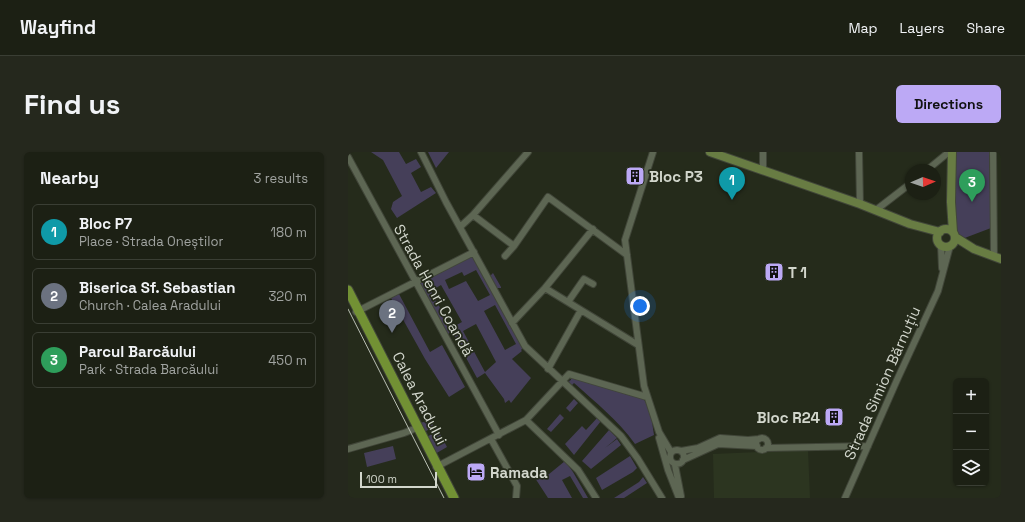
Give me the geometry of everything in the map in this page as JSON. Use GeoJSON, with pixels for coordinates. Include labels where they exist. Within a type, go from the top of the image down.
{"type":"FeatureCollection","features":[{"type":"Feature","properties":{"kind":"main road","name":"Calea Aradului"},"geometry":{"type":"LineString","coordinates":[[348,290],[357,312]]}},
{"type":"Feature","properties":{"kind":"main road","name":"Calea Aradului"},"geometry":{"type":"LineString","coordinates":[[348,297],[454,498]]}},
{"type":"Feature","properties":{"kind":"main road","name":"Calea Aradului"},"geometry":{"type":"LineString","coordinates":[[437,466],[451,498]]}},
{"type":"Feature","properties":{"kind":"street"},"geometry":{"type":"LineString","coordinates":[[421,152],[525,346],[621,436],[638,459],[662,498]]}},
{"type":"Feature","properties":{"kind":"street"},"geometry":{"type":"LineString","coordinates":[[460,227],[473,215],[528,152]]}},
{"type":"Feature","properties":{"kind":"street"},"geometry":{"type":"LineString","coordinates":[[653,152],[625,240],[626,255],[638,345],[647,397],[659,432],[659,439],[666,464],[680,498]]}},
{"type":"Feature","properties":{"kind":"street"},"geometry":{"type":"LineString","coordinates":[[710,152],[860,204],[940,237]]}},
{"type":"Feature","properties":{"kind":"street"},"geometry":{"type":"LineString","coordinates":[[763,152],[763,171]]}},
{"type":"Feature","properties":{"kind":"street"},"geometry":{"type":"LineString","coordinates":[[859,152],[860,204]]}},
{"type":"Feature","properties":{"kind":"street"},"geometry":{"type":"LineString","coordinates":[[935,164],[951,152]]}},
{"type":"Feature","properties":{"kind":"street"},"geometry":{"type":"LineString","coordinates":[[951,152],[952,240]]}},
{"type":"Feature","properties":{"kind":"street"},"geometry":{"type":"LineString","coordinates":[[940,237],[948,230],[952,240],[998,258],[992,152]]}},
{"type":"Feature","properties":{"kind":"street","name":"Strada Henri Coandă"},"geometry":{"type":"LineString","coordinates":[[348,158],[499,435]]}},
{"type":"Feature","properties":{"kind":"street"},"geometry":{"type":"LineString","coordinates":[[876,210],[905,188]]}},
{"type":"Feature","properties":{"kind":"street"},"geometry":{"type":"LineString","coordinates":[[505,256],[514,246],[548,197],[626,255]]}},
{"type":"Feature","properties":{"kind":"street"},"geometry":{"type":"LineString","coordinates":[[951,202],[940,237],[944,247],[952,240]]}},
{"type":"Feature","properties":{"kind":"street"},"geometry":{"type":"LineString","coordinates":[[473,215],[514,246]]}},
{"type":"Feature","properties":{"kind":"street"},"geometry":{"type":"LineString","coordinates":[[512,323],[545,288],[592,229]]}},
{"type":"Feature","properties":{"kind":"street","name":"Strada Simion Bărnuțiu"},"geometry":{"type":"LineString","coordinates":[[940,237],[942,279]]}},
{"type":"Feature","properties":{"kind":"street","name":"Strada Simion Bărnuțiu"},"geometry":{"type":"LineString","coordinates":[[845,498],[936,295],[942,279],[952,240]]}},
{"type":"Feature","properties":{"kind":"street"},"geometry":{"type":"LineString","coordinates":[[357,312],[474,252]]}},
{"type":"Feature","properties":{"kind":"street"},"geometry":{"type":"LineString","coordinates":[[568,302],[584,279],[593,284]]}},
{"type":"Feature","properties":{"kind":"street"},"geometry":{"type":"LineString","coordinates":[[545,288],[638,345]]}},
{"type":"Feature","properties":{"kind":"street"},"geometry":{"type":"LineString","coordinates":[[548,369],[581,310]]}},
{"type":"Feature","properties":{"kind":"street"},"geometry":{"type":"LineString","coordinates":[[437,466],[526,420],[568,374],[647,397]]}},
{"type":"Feature","properties":{"kind":"street"},"geometry":{"type":"LineString","coordinates":[[526,420],[578,470],[596,498]]}},
{"type":"Feature","properties":{"kind":"street"},"geometry":{"type":"LineString","coordinates":[[348,449],[417,428]]}},
{"type":"Feature","properties":{"kind":"street"},"geometry":{"type":"LineString","coordinates":[[659,432],[670,446],[684,455],[680,463],[680,498]]}},
{"type":"Feature","properties":{"kind":"street"},"geometry":{"type":"LineString","coordinates":[[781,446],[764,438],[748,440],[720,438],[698,448],[676,451],[670,460],[680,463],[718,444],[757,446],[761,449],[781,446],[868,446]]}},
{"type":"Feature","properties":{"kind":"street"},"geometry":{"type":"LineString","coordinates":[[491,439],[517,486],[516,498]]}},
{"type":"Feature","properties":{"kind":"street"},"geometry":{"type":"LineString","coordinates":[[757,446],[756,442],[758,439]]}},
{"type":"Feature","properties":{"kind":"street"},"geometry":{"type":"LineString","coordinates":[[766,448],[768,444],[767,440]]}},
{"type":"Feature","properties":{"kind":"shaded area"},"geometry":{"type":"Polygon","coordinates":[[[371,152],[399,152],[406,164],[416,159],[421,167],[411,173],[421,192],[431,187],[436,193],[397,218],[391,209],[393,202],[402,196],[383,160],[371,152]]]}},
{"type":"Feature","properties":{"kind":"shaded area"},"geometry":{"type":"Polygon","coordinates":[[[428,152],[449,152],[436,168],[428,152]]]}},
{"type":"Feature","properties":{"kind":"shaded area"},"geometry":{"type":"Polygon","coordinates":[[[955,152],[989,152],[991,228],[962,239],[958,237],[954,228],[955,152]]]}},
{"type":"Feature","properties":{"kind":"shaded area"},"geometry":{"type":"Polygon","coordinates":[[[474,252],[525,346],[521,350],[522,351],[512,359],[531,378],[511,403],[509,400],[505,403],[504,399],[485,373],[477,378],[451,330],[451,332],[445,336],[415,282],[474,252]],[[476,270],[464,276],[462,272],[445,280],[449,289],[466,281],[478,301],[490,295],[476,270]],[[441,285],[431,291],[451,328],[462,322],[441,285]],[[495,305],[484,311],[505,350],[516,344],[495,305]],[[476,324],[463,331],[485,372],[496,362],[476,324]]]}},
{"type":"Feature","properties":{"kind":"shaded area"},"geometry":{"type":"Polygon","coordinates":[[[493,273],[501,288],[496,288],[490,276],[493,273]]]}},
{"type":"Feature","properties":{"kind":"shaded area"},"geometry":{"type":"Polygon","coordinates":[[[399,294],[430,352],[442,345],[465,387],[449,397],[425,359],[391,298],[399,294]]]}},
{"type":"Feature","properties":{"kind":"shaded area"},"geometry":{"type":"Polygon","coordinates":[[[570,374],[641,396],[649,409],[654,435],[635,444],[614,419],[598,404],[574,383],[571,386],[569,381],[571,380],[570,374]]]}},
{"type":"Feature","properties":{"kind":"shaded area"},"geometry":{"type":"Polygon","coordinates":[[[574,399],[578,403],[570,412],[566,408],[574,399]]]}},
{"type":"Feature","properties":{"kind":"shaded area"},"geometry":{"type":"Polygon","coordinates":[[[560,414],[564,418],[551,432],[547,429],[560,414]]]}},
{"type":"Feature","properties":{"kind":"shaded area"},"geometry":{"type":"Polygon","coordinates":[[[598,417],[601,421],[574,455],[565,444],[582,426],[586,430],[598,417]]]}},
{"type":"Feature","properties":{"kind":"shaded area"},"geometry":{"type":"Polygon","coordinates":[[[431,420],[434,427],[424,432],[420,423],[431,420]]]}},
{"type":"Feature","properties":{"kind":"shaded area"},"geometry":{"type":"Polygon","coordinates":[[[438,430],[447,447],[435,454],[427,437],[438,430]]]}},
{"type":"Feature","properties":{"kind":"shaded area"},"geometry":{"type":"Polygon","coordinates":[[[609,430],[617,438],[605,448],[617,439],[621,445],[591,469],[582,461],[609,430]]]}},
{"type":"Feature","properties":{"kind":"shaded area"},"geometry":{"type":"Polygon","coordinates":[[[393,446],[396,459],[367,467],[364,453],[393,446]]]}},
{"type":"Feature","properties":{"kind":"shaded area"},"geometry":{"type":"Polygon","coordinates":[[[808,450],[810,498],[714,498],[713,454],[808,450]]]}},
{"type":"Feature","properties":{"kind":"shaded area"},"geometry":{"type":"Polygon","coordinates":[[[630,456],[637,468],[633,472],[602,490],[596,478],[630,456]]]}},
{"type":"Feature","properties":{"kind":"shaded area"},"geometry":{"type":"Polygon","coordinates":[[[565,461],[588,498],[583,498],[570,476],[562,480],[572,498],[548,498],[535,478],[543,479],[565,461]]]}},
{"type":"Feature","properties":{"kind":"shaded area"},"geometry":{"type":"Polygon","coordinates":[[[643,477],[647,483],[624,498],[614,498],[639,482],[643,477]]]}},
{"type":"Feature","properties":{"kind":"tram line"},"geometry":{"type":"LineString","coordinates":[[348,309],[444,498]]}},
{"type":"Feature","properties":{"kind":"place","name":"Bloc P3"},"geometry":{"type":"Point","coordinates":[635,176]}},
{"type":"Feature","properties":{"kind":"place","name":"Bloc P7"},"geometry":{"type":"Point","coordinates":[732,200]}},
{"type":"Feature","properties":{"kind":"place","name":"Parcul Barcăului"},"geometry":{"type":"Point","coordinates":[972,202]}},
{"type":"Feature","properties":{"kind":"place","name":"T 1"},"geometry":{"type":"Point","coordinates":[774,272]}},
{"type":"Feature","properties":{"kind":"place","name":"Biserica Sf. Sebastian"},"geometry":{"type":"Point","coordinates":[392,333]}},
{"type":"Feature","properties":{"kind":"place","name":"Bloc R24"},"geometry":{"type":"Point","coordinates":[834,417]}},
{"type":"Feature","properties":{"kind":"place","name":"Ramada"},"geometry":{"type":"Point","coordinates":[476,472]}}]}
